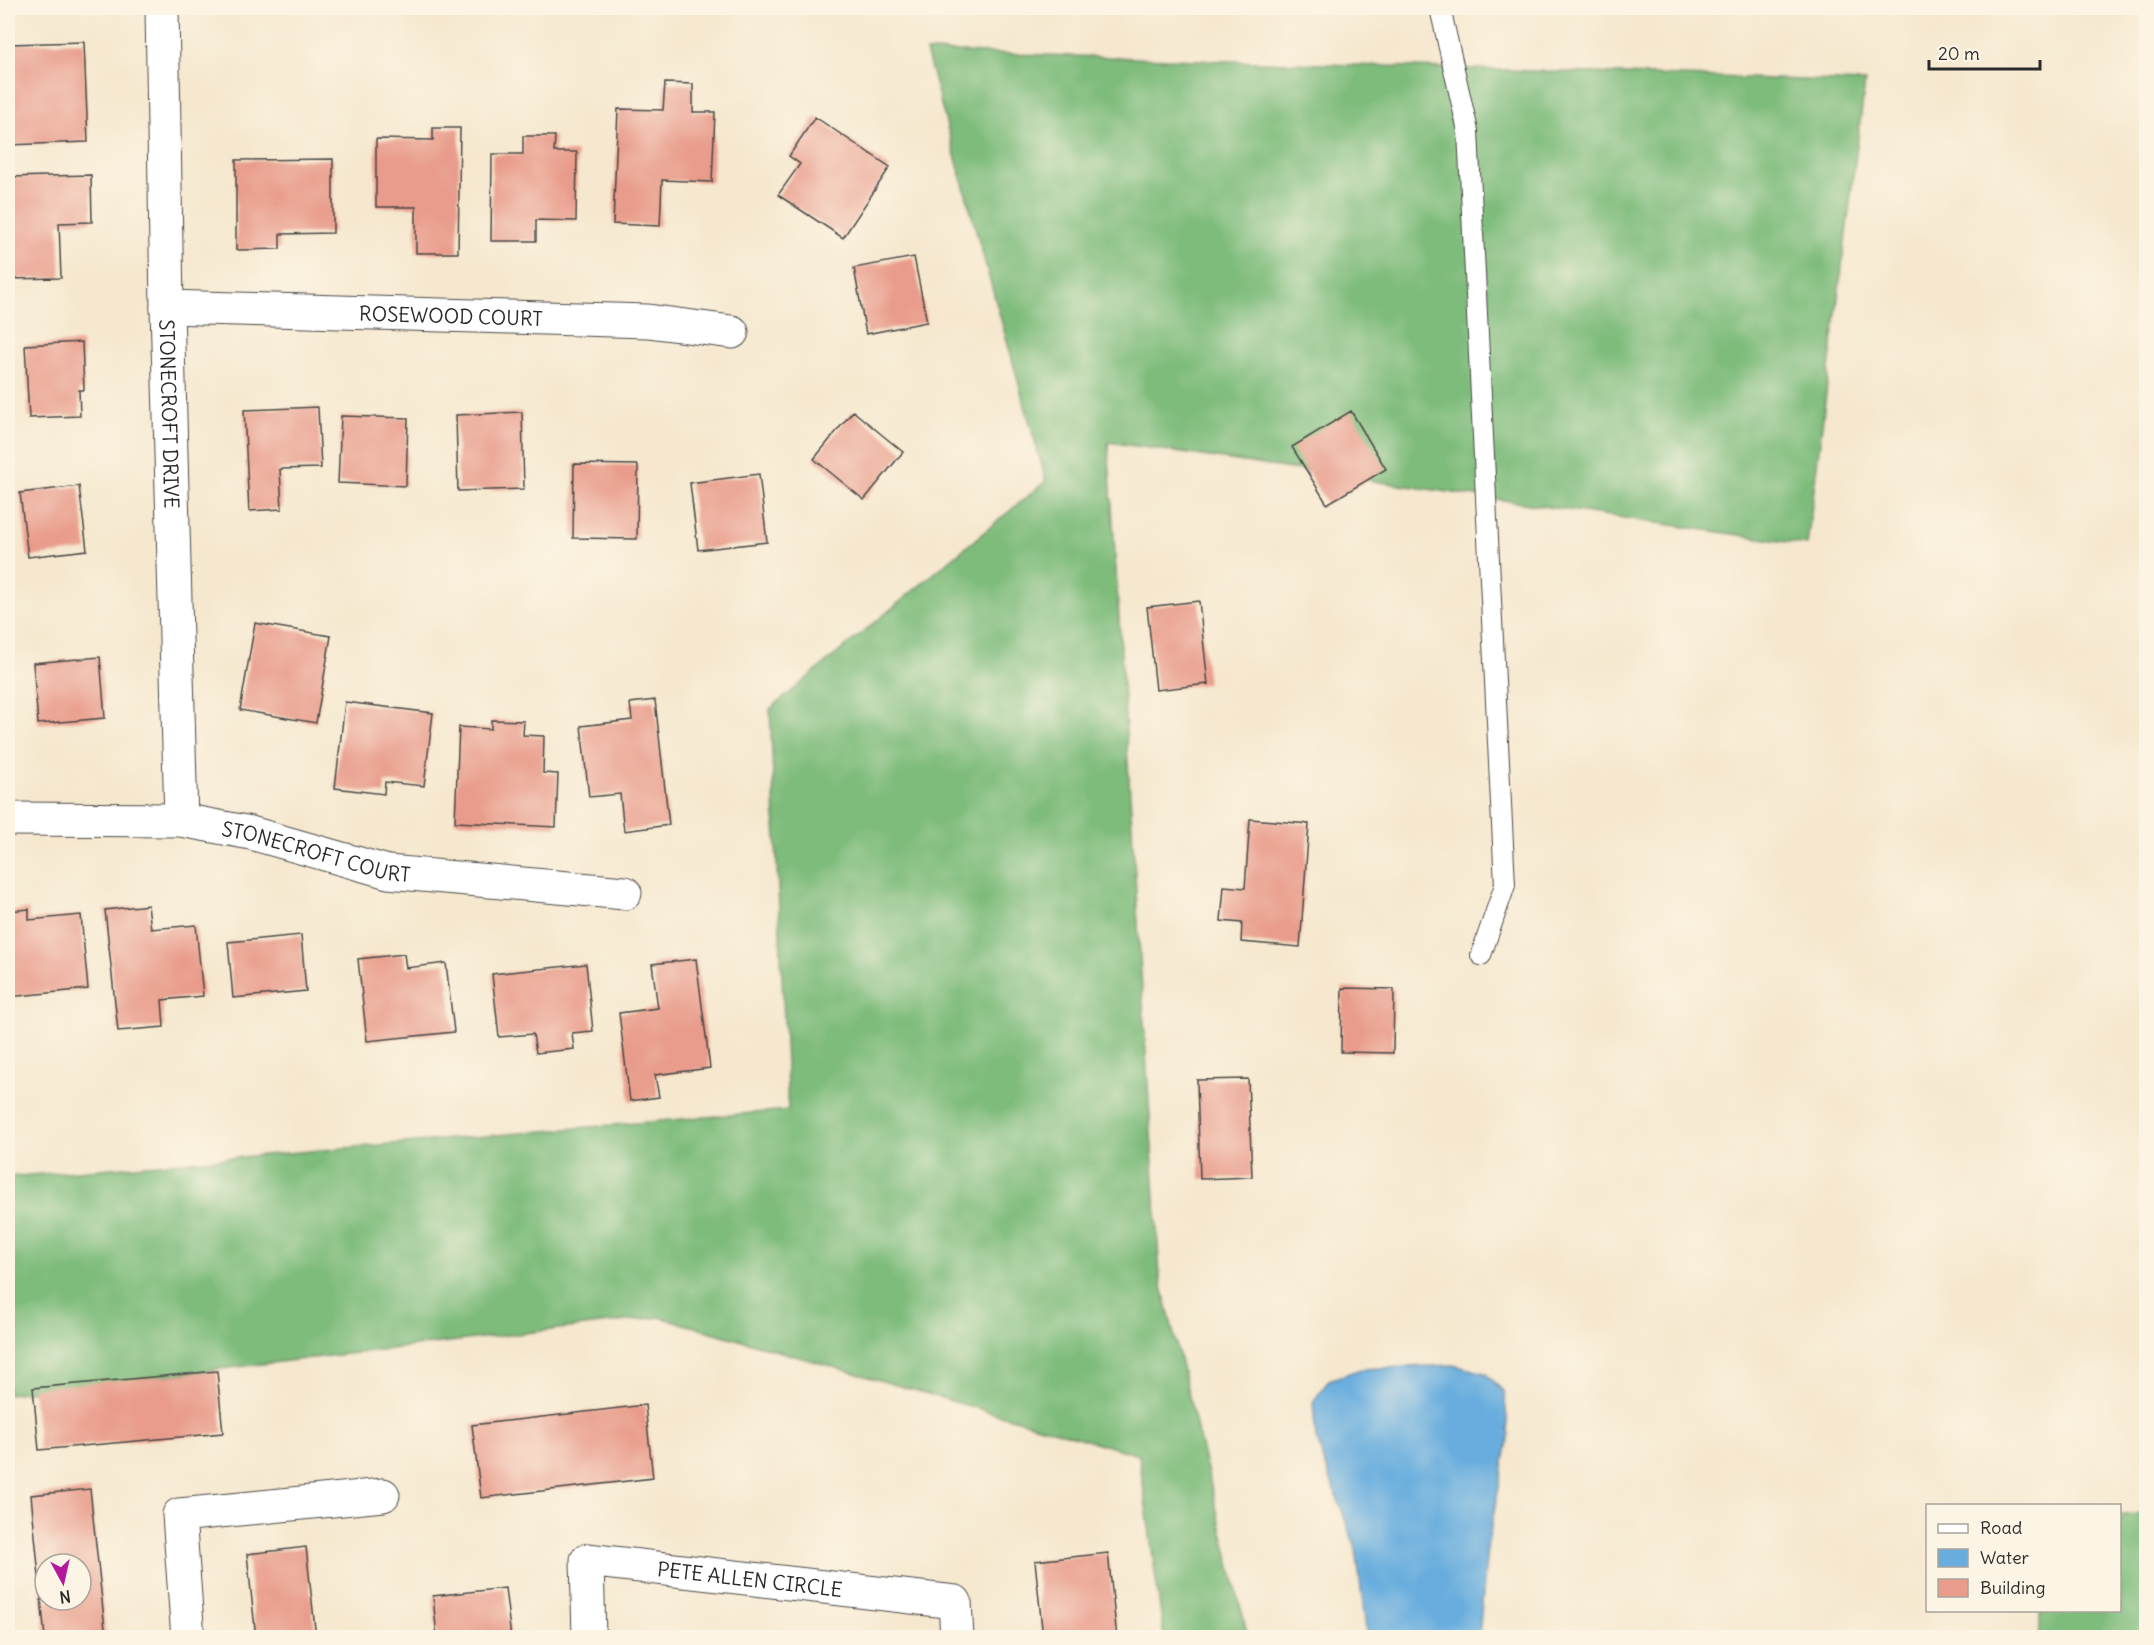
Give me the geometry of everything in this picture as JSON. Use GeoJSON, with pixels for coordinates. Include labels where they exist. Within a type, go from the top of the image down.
{"type":"FeatureCollection","features":[{"type":"Feature","properties":{"kind":"street","name":"STONECROFT DRIVE"},"geometry":{"type":"LineString","coordinates":[[162,8],[167,307],[181,820]]}},
{"type":"Feature","properties":{"kind":"street","name":"ROSEWOOD COURT"},"geometry":{"type":"LineString","coordinates":[[167,307],[648,321],[732,332]]}},
{"type":"Feature","properties":{"kind":"street","name":"STONECROFT COURT"},"geometry":{"type":"LineString","coordinates":[[8,819],[181,820],[251,833],[388,872],[625,893]]}},
{"type":"Feature","properties":{"kind":"street"},"geometry":{"type":"LineString","coordinates":[[188,1638],[179,1515],[383,1495]]}},
{"type":"Feature","properties":{"kind":"street","name":"PETE ALLEN CIRCLE"},"geometry":{"type":"LineString","coordinates":[[589,1638],[587,1560],[955,1602],[957,1638]]}},
{"type":"Feature","properties":{"kind":"lane"},"geometry":{"type":"LineString","coordinates":[[1440,8],[1468,130],[1505,873],[1505,885],[1481,955]]}},
{"type":"Feature","properties":{"kind":"green space"},"geometry":{"type":"Polygon","coordinates":[[[926,51],[1865,82],[1807,545],[1108,442],[1160,1278],[1248,1637],[1164,1637],[1139,1455],[660,1317],[8,1394],[8,1177],[788,1110],[770,709],[1046,481],[926,51]]]}},
{"type":"Feature","properties":{"kind":"green space"},"geometry":{"type":"Polygon","coordinates":[[[2146,1514],[2146,1637],[2040,1637],[2040,1612],[2121,1612],[2121,1515],[2146,1514]]]}},
{"type":"Feature","properties":{"kind":"water"},"geometry":{"type":"Polygon","coordinates":[[[1453,1365],[1485,1373],[1504,1392],[1509,1436],[1487,1548],[1479,1637],[1367,1637],[1356,1549],[1316,1439],[1313,1402],[1329,1380],[1361,1369],[1453,1365]]]}},
{"type":"Feature","properties":{"kind":"building"},"geometry":{"type":"Polygon","coordinates":[[[84,42],[88,142],[8,145],[9,44],[84,42]]]}},
{"type":"Feature","properties":{"kind":"building"},"geometry":{"type":"Polygon","coordinates":[[[665,83],[693,84],[693,112],[715,112],[712,182],[662,180],[660,226],[613,224],[618,109],[663,110],[665,83]]]}},
{"type":"Feature","properties":{"kind":"building"},"geometry":{"type":"Polygon","coordinates":[[[815,117],[890,167],[843,238],[778,195],[800,164],[789,156],[815,117]]]}},
{"type":"Feature","properties":{"kind":"building"},"geometry":{"type":"Polygon","coordinates":[[[433,128],[460,128],[458,253],[416,253],[416,207],[376,207],[376,139],[433,140],[433,128]]]}},
{"type":"Feature","properties":{"kind":"building"},"geometry":{"type":"Polygon","coordinates":[[[523,136],[555,136],[554,152],[577,152],[576,221],[536,220],[536,241],[491,241],[492,154],[523,154],[523,136]]]}},
{"type":"Feature","properties":{"kind":"building"},"geometry":{"type":"Polygon","coordinates":[[[333,159],[333,233],[280,234],[280,249],[236,250],[236,160],[333,159]]]}},
{"type":"Feature","properties":{"kind":"building"},"geometry":{"type":"Polygon","coordinates":[[[91,175],[92,222],[59,223],[61,278],[8,279],[8,177],[91,175]]]}},
{"type":"Feature","properties":{"kind":"building"},"geometry":{"type":"Polygon","coordinates":[[[914,257],[927,322],[866,334],[854,268],[914,257]]]}},
{"type":"Feature","properties":{"kind":"building"},"geometry":{"type":"Polygon","coordinates":[[[82,342],[84,390],[79,390],[80,416],[29,418],[25,345],[82,342]]]}},
{"type":"Feature","properties":{"kind":"building"},"geometry":{"type":"Polygon","coordinates":[[[318,407],[321,468],[280,469],[282,509],[249,511],[244,410],[318,407]]]}},
{"type":"Feature","properties":{"kind":"building"},"geometry":{"type":"Polygon","coordinates":[[[853,411],[903,452],[864,500],[814,459],[853,411]]]}},
{"type":"Feature","properties":{"kind":"building"},"geometry":{"type":"Polygon","coordinates":[[[1351,411],[1386,469],[1327,504],[1292,447],[1351,411]]]}},
{"type":"Feature","properties":{"kind":"building"},"geometry":{"type":"Polygon","coordinates":[[[522,412],[524,489],[458,491],[456,415],[522,412]]]}},
{"type":"Feature","properties":{"kind":"building"},"geometry":{"type":"Polygon","coordinates":[[[341,416],[408,418],[406,486],[338,483],[341,416]]]}},
{"type":"Feature","properties":{"kind":"building"},"geometry":{"type":"Polygon","coordinates":[[[574,464],[638,465],[637,539],[573,538],[574,464]]]}},
{"type":"Feature","properties":{"kind":"building"},"geometry":{"type":"Polygon","coordinates":[[[759,474],[767,542],[698,550],[690,483],[759,474]]]}},
{"type":"Feature","properties":{"kind":"building"},"geometry":{"type":"Polygon","coordinates":[[[79,486],[87,550],[28,557],[20,493],[79,486]]]}},
{"type":"Feature","properties":{"kind":"building"},"geometry":{"type":"Polygon","coordinates":[[[1199,601],[1208,684],[1156,690],[1147,607],[1199,601]]]}},
{"type":"Feature","properties":{"kind":"building"},"geometry":{"type":"Polygon","coordinates":[[[255,623],[331,636],[316,723],[240,710],[255,623]]]}},
{"type":"Feature","properties":{"kind":"building"},"geometry":{"type":"Polygon","coordinates":[[[100,657],[105,718],[38,724],[33,663],[100,657]]]}},
{"type":"Feature","properties":{"kind":"building"},"geometry":{"type":"Polygon","coordinates":[[[655,700],[669,825],[624,831],[620,794],[589,797],[581,726],[632,720],[630,703],[655,700]]]}},
{"type":"Feature","properties":{"kind":"building"},"geometry":{"type":"Polygon","coordinates":[[[345,702],[433,713],[424,786],[385,782],[384,794],[335,788],[345,702]]]}},
{"type":"Feature","properties":{"kind":"building"},"geometry":{"type":"Polygon","coordinates":[[[491,720],[524,721],[523,735],[544,736],[543,773],[558,774],[556,827],[455,822],[459,727],[491,729],[491,720]]]}},
{"type":"Feature","properties":{"kind":"building"},"geometry":{"type":"Polygon","coordinates":[[[1250,819],[1309,824],[1300,947],[1241,942],[1242,923],[1221,921],[1224,886],[1245,888],[1250,819]]]}},
{"type":"Feature","properties":{"kind":"building"},"geometry":{"type":"Polygon","coordinates":[[[148,905],[151,929],[196,925],[203,996],[162,1000],[164,1027],[118,1031],[105,910],[148,905]]]}},
{"type":"Feature","properties":{"kind":"building"},"geometry":{"type":"Polygon","coordinates":[[[29,909],[29,920],[81,915],[88,989],[8,997],[8,911],[29,909]]]}},
{"type":"Feature","properties":{"kind":"building"},"geometry":{"type":"Polygon","coordinates":[[[301,935],[306,991],[233,998],[228,942],[301,935]]]}},
{"type":"Feature","properties":{"kind":"building"},"geometry":{"type":"Polygon","coordinates":[[[404,954],[406,968],[446,963],[454,1032],[367,1041],[358,959],[404,954]]]}},
{"type":"Feature","properties":{"kind":"building"},"geometry":{"type":"Polygon","coordinates":[[[696,959],[710,1068],[655,1075],[659,1097],[630,1101],[619,1013],[658,1008],[652,964],[696,959]]]}},
{"type":"Feature","properties":{"kind":"building"},"geometry":{"type":"Polygon","coordinates":[[[586,964],[593,1031],[572,1033],[574,1049],[536,1053],[533,1034],[499,1037],[492,974],[586,964]]]}},
{"type":"Feature","properties":{"kind":"building"},"geometry":{"type":"Polygon","coordinates":[[[1342,988],[1394,989],[1393,1053],[1341,1052],[1342,988]]]}},
{"type":"Feature","properties":{"kind":"building"},"geometry":{"type":"Polygon","coordinates":[[[1248,1079],[1252,1177],[1200,1179],[1197,1080],[1248,1079]]]}},
{"type":"Feature","properties":{"kind":"building"},"geometry":{"type":"Polygon","coordinates":[[[217,1371],[223,1433],[39,1450],[33,1388],[217,1371]]]}},
{"type":"Feature","properties":{"kind":"building"},"geometry":{"type":"Polygon","coordinates":[[[645,1405],[653,1478],[481,1498],[472,1425],[645,1405]]]}},
{"type":"Feature","properties":{"kind":"building"},"geometry":{"type":"Polygon","coordinates":[[[90,1489],[106,1638],[45,1638],[42,1612],[93,1612],[93,1552],[37,1552],[31,1495],[90,1489]]]}},
{"type":"Feature","properties":{"kind":"building"},"geometry":{"type":"Polygon","coordinates":[[[306,1547],[316,1638],[256,1638],[247,1554],[306,1547]]]}},
{"type":"Feature","properties":{"kind":"building"},"geometry":{"type":"Polygon","coordinates":[[[1108,1553],[1117,1638],[1043,1638],[1035,1561],[1108,1553]]]}},
{"type":"Feature","properties":{"kind":"building"},"geometry":{"type":"Polygon","coordinates":[[[505,1588],[511,1638],[437,1638],[433,1596],[505,1588]]]}}]}
